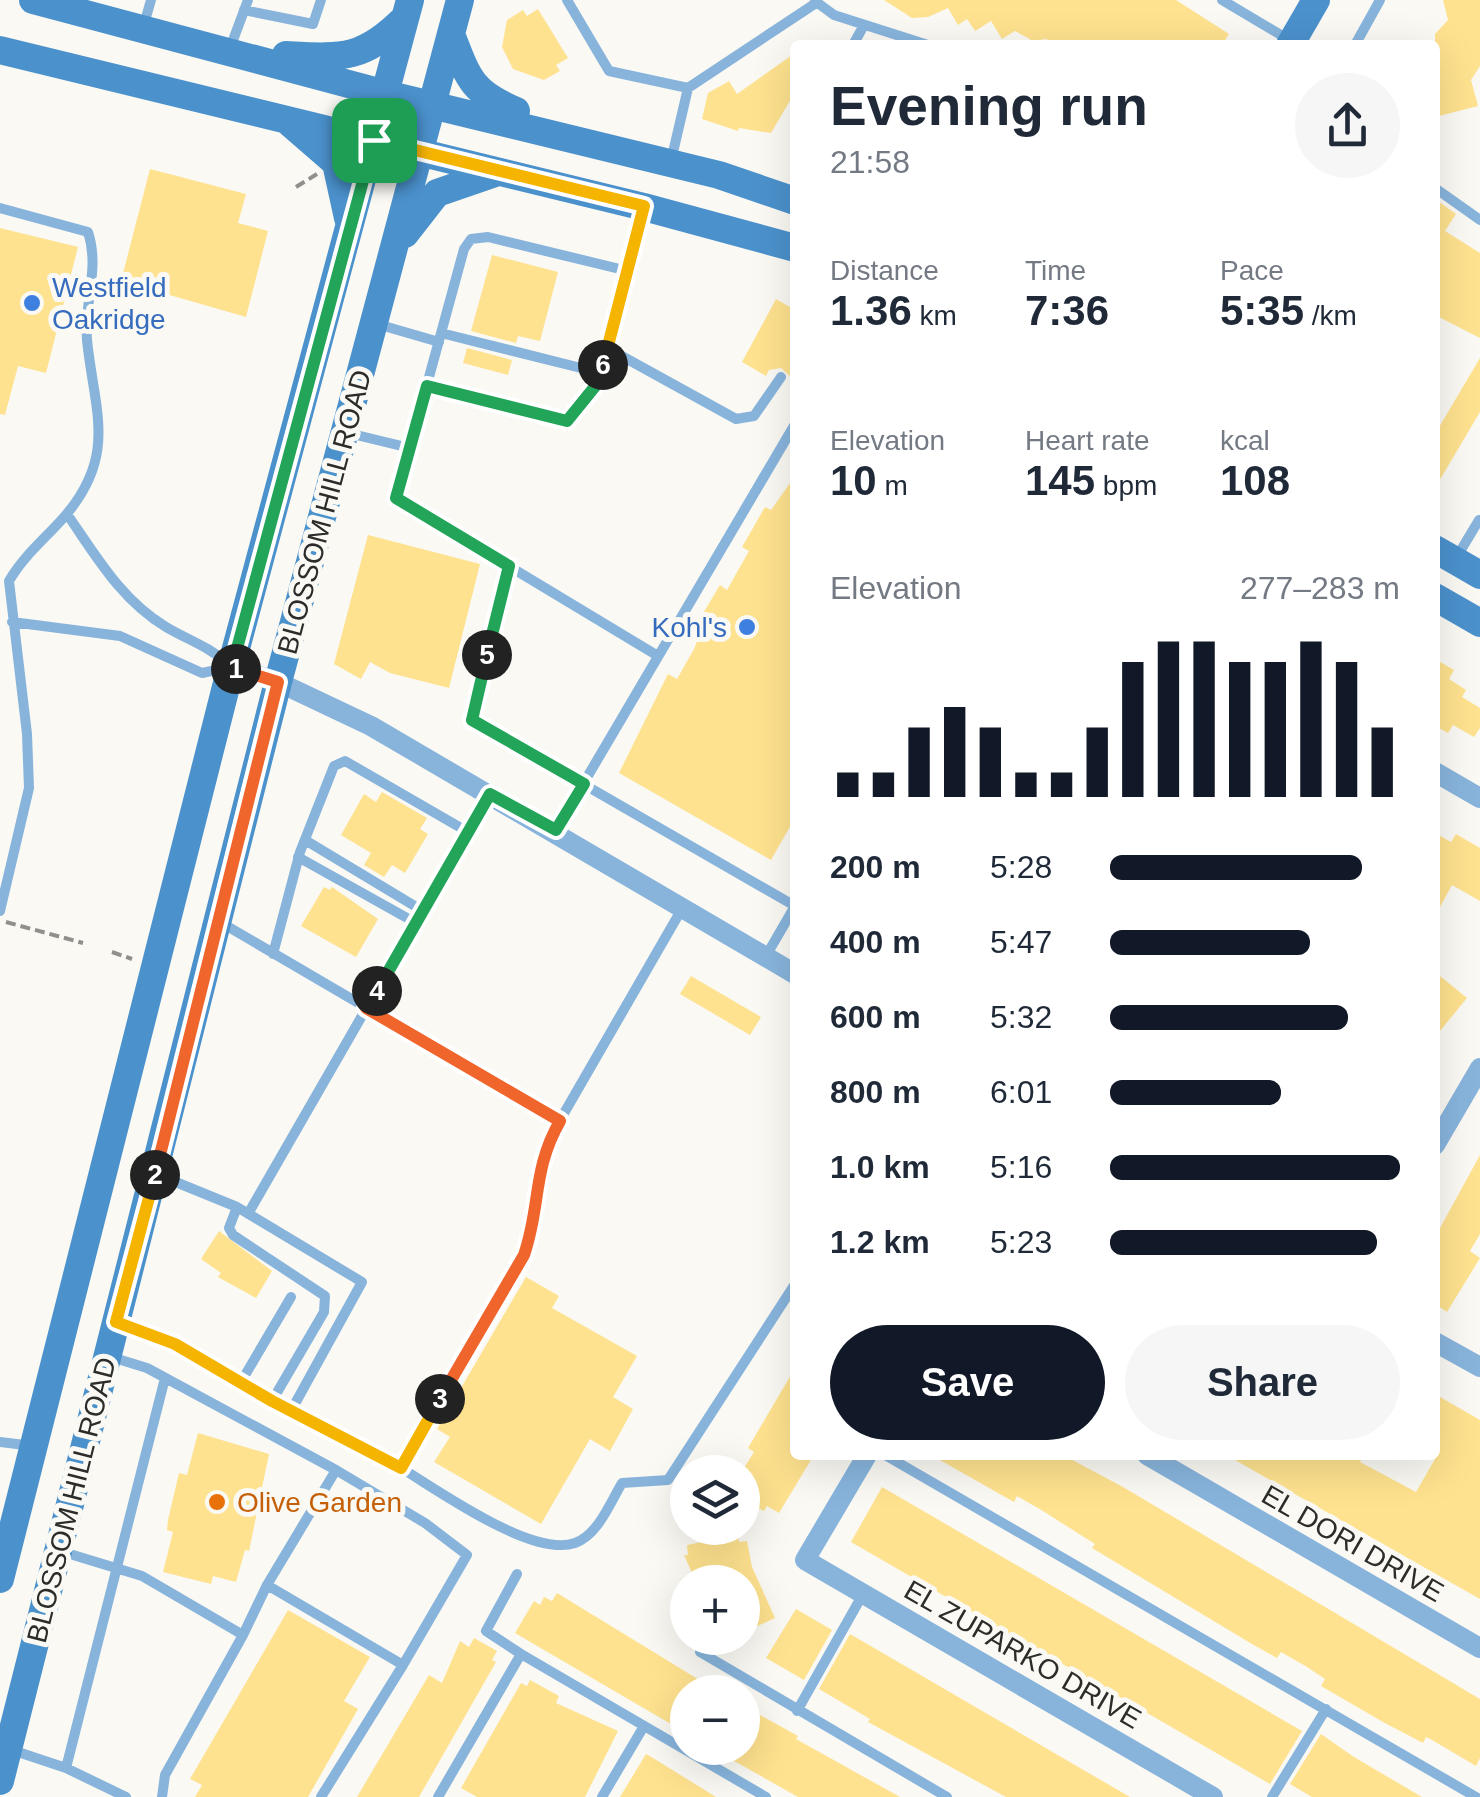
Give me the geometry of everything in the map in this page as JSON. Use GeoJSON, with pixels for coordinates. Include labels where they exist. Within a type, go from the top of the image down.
{"type":"FeatureCollection","features":[{"type":"Feature","properties":{"kind":"main road"},"geometry":{"type":"LineString","coordinates":[[33,0],[386,94],[670,163],[790,199]]}},
{"type":"Feature","properties":{"kind":"main road","name":"BLOSSOM HILL ROAD"},"geometry":{"type":"LineString","coordinates":[[0,1782],[278,682],[460,0]]}},
{"type":"Feature","properties":{"kind":"main road"},"geometry":{"type":"LineString","coordinates":[[1293,40],[1316,0]]}},
{"type":"Feature","properties":{"kind":"main road"},"geometry":{"type":"LineString","coordinates":[[231,51],[351,56],[382,40],[408,8]]}},
{"type":"Feature","properties":{"kind":"main road","name":"BLOSSOM HILL ROAD"},"geometry":{"type":"LineString","coordinates":[[0,1579],[232,667],[408,8]]}},
{"type":"Feature","properties":{"kind":"main road"},"geometry":{"type":"LineString","coordinates":[[451,34],[470,82],[483,97],[586,142]]}},
{"type":"Feature","properties":{"kind":"main road"},"geometry":{"type":"LineString","coordinates":[[0,50],[644,206],[790,247]]}},
{"type":"Feature","properties":{"kind":"main road"},"geometry":{"type":"LineString","coordinates":[[282,117],[336,164],[345,188],[349,234]]}},
{"type":"Feature","properties":{"kind":"main road"},"geometry":{"type":"LineString","coordinates":[[396,248],[437,193],[500,171]]}},
{"type":"Feature","properties":{"kind":"main road"},"geometry":{"type":"LineString","coordinates":[[1445,555],[1480,575]]}},
{"type":"Feature","properties":{"kind":"main road"},"geometry":{"type":"LineString","coordinates":[[1440,600],[1480,624]]}},
{"type":"Feature","properties":{"kind":"street"},"geometry":{"type":"LineString","coordinates":[[232,667],[278,682],[371,726],[556,830],[790,971]]}},
{"type":"Feature","properties":{"kind":"street"},"geometry":{"type":"LineString","coordinates":[[1440,775],[1480,798]]}},
{"type":"Feature","properties":{"kind":"street"},"geometry":{"type":"LineString","coordinates":[[1440,1136],[1480,1068]]}},
{"type":"Feature","properties":{"kind":"street"},"geometry":{"type":"LineString","coordinates":[[1440,1345],[1480,1367]]}},
{"type":"Feature","properties":{"kind":"street","name":"EL ZUPARKO DRIVE"},"geometry":{"type":"LineString","coordinates":[[863,1460],[805,1560],[1214,1797]]}},
{"type":"Feature","properties":{"kind":"street","name":"EL DORI DRIVE"},"geometry":{"type":"LineString","coordinates":[[1156,1460],[1480,1648]]}},
{"type":"Feature","properties":{"kind":"lane"},"geometry":{"type":"LineString","coordinates":[[143,28],[150,0]]}},
{"type":"Feature","properties":{"kind":"lane"},"geometry":{"type":"LineString","coordinates":[[231,51],[246,5],[313,24],[322,0]]}},
{"type":"Feature","properties":{"kind":"lane"},"geometry":{"type":"LineString","coordinates":[[567,0],[610,71],[688,88]]}},
{"type":"Feature","properties":{"kind":"lane"},"geometry":{"type":"LineString","coordinates":[[1222,0],[1286,40]]}},
{"type":"Feature","properties":{"kind":"lane"},"geometry":{"type":"LineString","coordinates":[[1358,40],[1380,0]]}},
{"type":"Feature","properties":{"kind":"lane"},"geometry":{"type":"LineString","coordinates":[[670,163],[688,88],[815,1],[834,15],[912,40]]}},
{"type":"Feature","properties":{"kind":"lane"},"geometry":{"type":"LineString","coordinates":[[856,40],[864,25]]}},
{"type":"Feature","properties":{"kind":"lane"},"geometry":{"type":"LineString","coordinates":[[1440,192],[1480,220]]}},
{"type":"Feature","properties":{"kind":"lane"},"geometry":{"type":"LineString","coordinates":[[427,386],[567,421],[601,373],[644,206]]}},
{"type":"Feature","properties":{"kind":"lane"},"geometry":{"type":"LineString","coordinates":[[0,208],[88,232],[96,256],[87,338],[102,431],[85,487],[67,514],[20,562],[9,580],[29,788],[3,917]]}},
{"type":"Feature","properties":{"kind":"lane"},"geometry":{"type":"LineString","coordinates":[[628,270],[488,237],[471,239],[396,498],[658,656]]}},
{"type":"Feature","properties":{"kind":"lane"},"geometry":{"type":"LineString","coordinates":[[375,324],[601,373]]}},
{"type":"Feature","properties":{"kind":"lane"},"geometry":{"type":"LineString","coordinates":[[609,349],[736,419],[754,416],[781,377]]}},
{"type":"Feature","properties":{"kind":"lane"},"geometry":{"type":"LineString","coordinates":[[344,432],[410,448]]}},
{"type":"Feature","properties":{"kind":"lane"},"geometry":{"type":"LineString","coordinates":[[556,830],[790,432]]}},
{"type":"Feature","properties":{"kind":"lane"},"geometry":{"type":"LineString","coordinates":[[67,514],[110,579],[132,601],[165,626],[208,646],[232,667]]}},
{"type":"Feature","properties":{"kind":"lane"},"geometry":{"type":"LineString","coordinates":[[1445,555],[1479,520]]}},
{"type":"Feature","properties":{"kind":"lane"},"geometry":{"type":"LineString","coordinates":[[509,566],[472,720],[790,903]]}},
{"type":"Feature","properties":{"kind":"lane"},"geometry":{"type":"LineString","coordinates":[[12,622],[120,636],[202,673],[232,667]]}},
{"type":"Feature","properties":{"kind":"lane"},"geometry":{"type":"LineString","coordinates":[[272,954],[298,857],[334,766],[346,762],[468,832]]}},
{"type":"Feature","properties":{"kind":"lane"},"geometry":{"type":"LineString","coordinates":[[248,1214],[490,794]]}},
{"type":"Feature","properties":{"kind":"lane"},"geometry":{"type":"LineString","coordinates":[[304,840],[423,911]]}},
{"type":"Feature","properties":{"kind":"lane"},"geometry":{"type":"LineString","coordinates":[[298,857],[416,923]]}},
{"type":"Feature","properties":{"kind":"lane"},"geometry":{"type":"LineString","coordinates":[[401,1468],[524,1255],[531,1236],[538,1167],[560,1121],[682,907]]}},
{"type":"Feature","properties":{"kind":"lane"},"geometry":{"type":"LineString","coordinates":[[765,958],[790,915]]}},
{"type":"Feature","properties":{"kind":"lane"},"geometry":{"type":"LineString","coordinates":[[218,921],[560,1121]]}},
{"type":"Feature","properties":{"kind":"lane"},"geometry":{"type":"LineString","coordinates":[[155,1174],[237,1207],[362,1282],[291,1411]]}},
{"type":"Feature","properties":{"kind":"lane"},"geometry":{"type":"LineString","coordinates":[[237,1207],[230,1228],[233,1235],[326,1296],[324,1312],[272,1401]]}},
{"type":"Feature","properties":{"kind":"lane"},"geometry":{"type":"LineString","coordinates":[[116,1322],[175,1344],[524,1537],[559,1545],[577,1543],[598,1525],[622,1483],[668,1480],[790,1292]]}},
{"type":"Feature","properties":{"kind":"lane"},"geometry":{"type":"LineString","coordinates":[[241,1382],[291,1297]]}},
{"type":"Feature","properties":{"kind":"lane"},"geometry":{"type":"LineString","coordinates":[[108,1356],[165,1378],[336,1470],[426,1522],[467,1554],[321,1797]]}},
{"type":"Feature","properties":{"kind":"lane"},"geometry":{"type":"LineString","coordinates":[[66,1768],[165,1378]]}},
{"type":"Feature","properties":{"kind":"lane"},"geometry":{"type":"LineString","coordinates":[[0,1442],[34,1446]]}},
{"type":"Feature","properties":{"kind":"lane"},"geometry":{"type":"LineString","coordinates":[[893,1460],[1476,1797]]}},
{"type":"Feature","properties":{"kind":"lane"},"geometry":{"type":"LineString","coordinates":[[162,1797],[165,1775],[267,1585],[336,1470]]}},
{"type":"Feature","properties":{"kind":"lane"},"geometry":{"type":"LineString","coordinates":[[59,1551],[117,1566],[243,1635]]}},
{"type":"Feature","properties":{"kind":"lane"},"geometry":{"type":"LineString","coordinates":[[516,1574],[486,1630],[766,1797]]}},
{"type":"Feature","properties":{"kind":"lane"},"geometry":{"type":"LineString","coordinates":[[267,1585],[402,1665]]}},
{"type":"Feature","properties":{"kind":"lane"},"geometry":{"type":"LineString","coordinates":[[797,1711],[864,1593]]}},
{"type":"Feature","properties":{"kind":"lane"},"geometry":{"type":"LineString","coordinates":[[438,1797],[521,1654]]}},
{"type":"Feature","properties":{"kind":"lane"},"geometry":{"type":"LineString","coordinates":[[705,1655],[947,1797]]}},
{"type":"Feature","properties":{"kind":"lane"},"geometry":{"type":"LineString","coordinates":[[1272,1797],[1326,1709]]}},
{"type":"Feature","properties":{"kind":"lane"},"geometry":{"type":"LineString","coordinates":[[602,1797],[644,1726]]}},
{"type":"Feature","properties":{"kind":"lane"},"geometry":{"type":"LineString","coordinates":[[8,1749],[66,1768],[120,1796]]}},
{"type":"Feature","properties":{"kind":"path"},"geometry":{"type":"LineString","coordinates":[[296,187],[326,168]]}},
{"type":"Feature","properties":{"kind":"path"},"geometry":{"type":"LineString","coordinates":[[3,917],[83,944]]}},
{"type":"Feature","properties":{"kind":"path"},"geometry":{"type":"LineString","coordinates":[[112,952],[132,960]]}},
{"type":"Feature","properties":{"kind":"building"},"geometry":{"type":"Polygon","coordinates":[[[884,0],[1176,0],[1229,34],[1225,40],[1031,40],[1015,31],[1002,39],[991,21],[975,31],[967,19],[958,25],[948,8],[928,17],[912,18],[884,0]]]}},
{"type":"Feature","properties":{"kind":"building"},"geometry":{"type":"Polygon","coordinates":[[[1443,0],[1480,0],[1480,66],[1471,80],[1478,106],[1440,116],[1440,40],[1435,40],[1435,34],[1448,20],[1443,0]]]}},
{"type":"Feature","properties":{"kind":"building"},"geometry":{"type":"Polygon","coordinates":[[[538,9],[568,58],[556,65],[560,71],[544,80],[513,69],[502,47],[507,20],[523,10],[527,16],[538,9]]]}},
{"type":"Feature","properties":{"kind":"building"},"geometry":{"type":"Polygon","coordinates":[[[790,57],[790,101],[771,133],[739,128],[738,131],[702,119],[708,93],[729,81],[737,94],[790,57]]]}},
{"type":"Feature","properties":{"kind":"building"},"geometry":{"type":"Polygon","coordinates":[[[150,169],[246,194],[238,223],[268,231],[246,317],[121,281],[150,169]]]}},
{"type":"Feature","properties":{"kind":"building"},"geometry":{"type":"Polygon","coordinates":[[[1440,203],[1456,214],[1445,231],[1480,253],[1480,338],[1440,318],[1440,203]]]}},
{"type":"Feature","properties":{"kind":"building","name":"Westfield Oakridge"},"geometry":{"type":"Polygon","coordinates":[[[0,228],[78,247],[46,373],[18,366],[5,415],[0,414],[0,228]]]}},
{"type":"Feature","properties":{"kind":"building"},"geometry":{"type":"Polygon","coordinates":[[[492,255],[558,272],[540,341],[518,336],[516,343],[471,331],[492,255]]]}},
{"type":"Feature","properties":{"kind":"building"},"geometry":{"type":"Polygon","coordinates":[[[776,299],[790,307],[790,376],[781,368],[769,370],[766,376],[742,362],[776,299]]]}},
{"type":"Feature","properties":{"kind":"building"},"geometry":{"type":"Polygon","coordinates":[[[467,348],[512,360],[508,375],[463,363],[467,348]]]}},
{"type":"Feature","properties":{"kind":"building"},"geometry":{"type":"Polygon","coordinates":[[[1480,358],[1480,412],[1440,480],[1440,426],[1480,358]]]}},
{"type":"Feature","properties":{"kind":"building"},"geometry":{"type":"Polygon","coordinates":[[[790,483],[790,827],[771,860],[619,773],[668,674],[677,679],[694,649],[702,629],[696,625],[720,585],[727,590],[749,551],[742,547],[765,507],[771,510],[790,483]]]}},
{"type":"Feature","properties":{"kind":"building"},"geometry":{"type":"Polygon","coordinates":[[[368,535],[480,564],[449,688],[390,673],[370,662],[361,679],[334,664],[368,535]]]}},
{"type":"Feature","properties":{"kind":"building"},"geometry":{"type":"Polygon","coordinates":[[[1440,662],[1454,670],[1449,679],[1466,690],[1462,697],[1480,708],[1480,728],[1474,737],[1453,725],[1448,733],[1440,729],[1440,662]]]}},
{"type":"Feature","properties":{"kind":"building"},"geometry":{"type":"Polygon","coordinates":[[[382,792],[427,818],[420,829],[428,834],[405,873],[392,865],[384,877],[364,865],[371,853],[341,835],[364,794],[376,802],[382,792]]]}},
{"type":"Feature","properties":{"kind":"building"},"geometry":{"type":"Polygon","coordinates":[[[1456,834],[1480,848],[1480,901],[1452,885],[1440,907],[1440,836],[1451,842],[1456,834]]]}},
{"type":"Feature","properties":{"kind":"building"},"geometry":{"type":"Polygon","coordinates":[[[324,887],[332,887],[378,919],[356,957],[301,926],[324,887]]]}},
{"type":"Feature","properties":{"kind":"building"},"geometry":{"type":"Polygon","coordinates":[[[691,976],[761,1017],[750,1035],[680,994],[691,976]]]}},
{"type":"Feature","properties":{"kind":"building"},"geometry":{"type":"Polygon","coordinates":[[[1440,976],[1467,998],[1440,1031],[1440,976]]]}},
{"type":"Feature","properties":{"kind":"building"},"geometry":{"type":"Polygon","coordinates":[[[1480,1155],[1480,1234],[1470,1251],[1480,1258],[1447,1312],[1440,1307],[1440,1228],[1480,1155]]]}},
{"type":"Feature","properties":{"kind":"building"},"geometry":{"type":"Polygon","coordinates":[[[219,1231],[272,1271],[256,1298],[218,1277],[221,1273],[201,1259],[219,1231]]]}},
{"type":"Feature","properties":{"kind":"building"},"geometry":{"type":"Polygon","coordinates":[[[526,1277],[559,1296],[552,1308],[637,1356],[613,1397],[633,1409],[610,1451],[590,1439],[541,1524],[434,1462],[450,1437],[437,1429],[526,1277]]]}},
{"type":"Feature","properties":{"kind":"building"},"geometry":{"type":"Polygon","coordinates":[[[790,1377],[790,1460],[811,1460],[779,1513],[767,1506],[764,1511],[760,1509],[760,1455],[752,1455],[754,1452],[748,1448],[790,1377]]]}},
{"type":"Feature","properties":{"kind":"building"},"geometry":{"type":"Polygon","coordinates":[[[1440,1397],[1480,1420],[1480,1599],[1235,1460],[1361,1460],[1416,1492],[1434,1460],[1440,1460],[1440,1397]]]}},
{"type":"Feature","properties":{"kind":"building","name":"Olive Garden"},"geometry":{"type":"Polygon","coordinates":[[[198,1433],[269,1454],[249,1551],[245,1550],[236,1582],[213,1576],[211,1584],[163,1572],[173,1532],[167,1530],[168,1520],[179,1473],[187,1475],[198,1433]]]}},
{"type":"Feature","properties":{"kind":"building"},"geometry":{"type":"Polygon","coordinates":[[[940,1460],[1072,1460],[1123,1487],[1480,1699],[1480,1758],[1476,1766],[1426,1737],[1423,1743],[1383,1722],[1321,1686],[1325,1679],[1307,1667],[1281,1652],[1277,1658],[1252,1644],[1092,1548],[1095,1544],[1043,1511],[1017,1496],[1014,1502],[940,1460]]]}},
{"type":"Feature","properties":{"kind":"building"},"geometry":{"type":"Polygon","coordinates":[[[882,1487],[1302,1731],[1270,1784],[851,1542],[882,1487]]]}},
{"type":"Feature","properties":{"kind":"building"},"geometry":{"type":"Polygon","coordinates":[[[687,1545],[748,1545],[752,1565],[688,1565],[684,1555],[688,1555],[687,1545]]]}},
{"type":"Feature","properties":{"kind":"building"},"geometry":{"type":"Polygon","coordinates":[[[760,1585],[775,1618],[760,1625],[760,1585]]]}},
{"type":"Feature","properties":{"kind":"building"},"geometry":{"type":"Polygon","coordinates":[[[557,1593],[691,1675],[670,1675],[670,1723],[515,1633],[534,1601],[540,1605],[544,1597],[552,1601],[557,1593]]]}},
{"type":"Feature","properties":{"kind":"building"},"geometry":{"type":"Polygon","coordinates":[[[796,1609],[832,1630],[804,1680],[766,1658],[796,1609]]]}},
{"type":"Feature","properties":{"kind":"building"},"geometry":{"type":"Polygon","coordinates":[[[288,1610],[370,1657],[344,1701],[358,1709],[308,1797],[195,1797],[202,1785],[190,1779],[288,1610]]]}},
{"type":"Feature","properties":{"kind":"building"},"geometry":{"type":"Polygon","coordinates":[[[850,1634],[1130,1797],[1006,1797],[868,1722],[870,1719],[819,1689],[850,1634]]]}},
{"type":"Feature","properties":{"kind":"building"},"geometry":{"type":"Polygon","coordinates":[[[474,1638],[497,1651],[492,1660],[496,1662],[419,1797],[357,1797],[429,1675],[442,1683],[460,1641],[469,1647],[474,1638]]]}},
{"type":"Feature","properties":{"kind":"building"},"geometry":{"type":"Polygon","coordinates":[[[530,1680],[559,1696],[556,1703],[618,1731],[585,1797],[477,1797],[461,1788],[521,1683],[527,1686],[530,1680]]]}},
{"type":"Feature","properties":{"kind":"building"},"geometry":{"type":"Polygon","coordinates":[[[760,1715],[900,1797],[798,1797],[741,1765],[760,1765],[760,1715]]]}},
{"type":"Feature","properties":{"kind":"building"},"geometry":{"type":"Polygon","coordinates":[[[1321,1734],[1422,1797],[1312,1797],[1290,1784],[1321,1734]]]}},
{"type":"Feature","properties":{"kind":"building"},"geometry":{"type":"Polygon","coordinates":[[[646,1754],[653,1758],[716,1797],[620,1797],[646,1754]]]}},
{"type":"Feature","properties":{"kind":"place","name":"Westfield Oakridge"},"geometry":{"type":"Point","coordinates":[32,303]}},
{"type":"Feature","properties":{"kind":"place","name":"Kohl's"},"geometry":{"type":"Point","coordinates":[747,627]}},
{"type":"Feature","properties":{"kind":"place","name":"Olive Garden"},"geometry":{"type":"Point","coordinates":[217,1502]}},
{"type":"Feature","properties":{"kind":"route"},"geometry":{"type":"LineString","coordinates":[[374,140],[644,206],[597,384],[567,421],[427,386],[396,498],[509,566],[472,720],[584,784],[556,830],[490,794],[366,1008],[560,1121],[538,1167],[531,1236],[524,1255],[401,1468],[272,1401],[175,1344],[116,1322],[278,682],[232,667],[374,140]]}}]}
